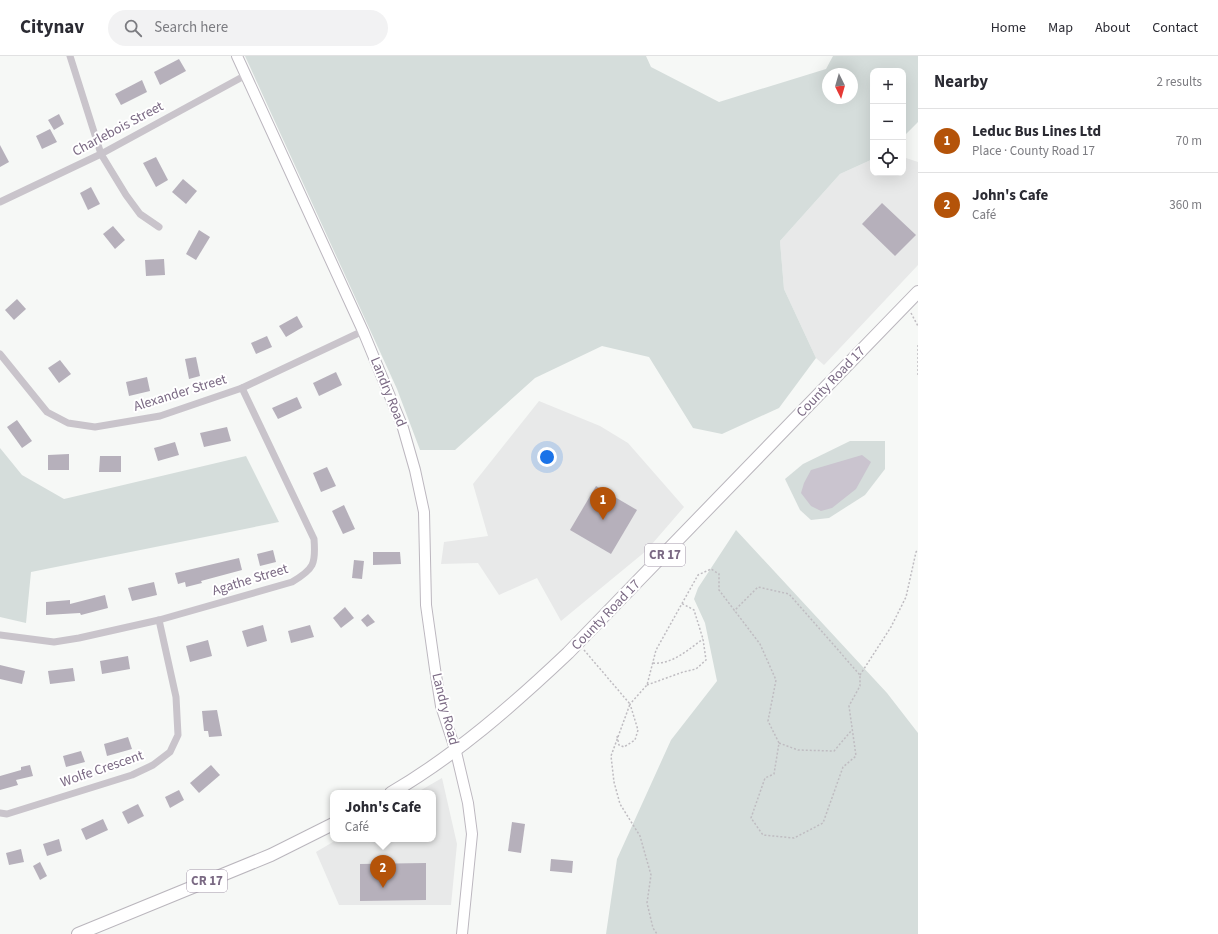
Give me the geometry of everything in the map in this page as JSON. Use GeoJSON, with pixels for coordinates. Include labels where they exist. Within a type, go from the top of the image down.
{"type":"FeatureCollection","features":[{"type":"Feature","properties":{"kind":"main road","name":"Landry Road"},"geometry":{"type":"LineString","coordinates":[[237,56],[363,331],[403,428],[416,470],[424,512],[427,612],[441,706],[456,752],[468,804],[472,834],[462,934]]}},
{"type":"Feature","properties":{"kind":"main road","name":"County Road 17"},"geometry":{"type":"LineString","coordinates":[[395,790],[456,752],[527,692],[578,644],[918,292]]}},
{"type":"Feature","properties":{"kind":"main road","name":"CR 17"},"geometry":{"type":"LineString","coordinates":[[78,934],[271,855],[330,826]]}},
{"type":"Feature","properties":{"kind":"street"},"geometry":{"type":"LineString","coordinates":[[70,56],[101,154],[126,195],[140,214],[159,227]]}},
{"type":"Feature","properties":{"kind":"street","name":"Charlebois Street"},"geometry":{"type":"LineString","coordinates":[[0,202],[101,154],[246,75]]}},
{"type":"Feature","properties":{"kind":"street","name":"Alexander Street"},"geometry":{"type":"LineString","coordinates":[[0,354],[47,412],[68,423],[95,427],[126,423],[160,416],[242,388],[363,331]]}},
{"type":"Feature","properties":{"kind":"street","name":"Agathe Street"},"geometry":{"type":"LineString","coordinates":[[0,635],[54,642],[158,620],[292,582],[308,573],[316,557],[314,539],[304,515],[242,388]]}},
{"type":"Feature","properties":{"kind":"street","name":"Wolfe Crescent"},"geometry":{"type":"LineString","coordinates":[[0,813],[7,814],[132,775],[153,765],[170,752],[178,735],[176,697],[158,620]]}},
{"type":"Feature","properties":{"kind":"path"},"geometry":{"type":"LineString","coordinates":[[906,305],[918,326]]}},
{"type":"Feature","properties":{"kind":"path"},"geometry":{"type":"LineString","coordinates":[[918,345],[918,375]]}},
{"type":"Feature","properties":{"kind":"path"},"geometry":{"type":"LineString","coordinates":[[657,934],[653,928],[647,902],[651,875],[640,836],[620,804],[614,782],[611,756],[617,736],[630,704],[647,685],[656,650],[698,575],[711,569],[719,574],[719,590],[760,644],[776,680],[768,721],[779,743],[774,774],[765,778],[751,818],[763,835],[794,838],[823,823],[843,768],[856,756],[851,730],[849,706],[860,686],[860,675],[891,627],[906,597],[916,552],[918,550]]}},
{"type":"Feature","properties":{"kind":"path"},"geometry":{"type":"LineString","coordinates":[[734,611],[758,587],[789,594],[860,675]]}},
{"type":"Feature","properties":{"kind":"path"},"geometry":{"type":"LineString","coordinates":[[647,685],[684,672],[696,670],[706,660],[704,639],[694,610],[681,603]]}},
{"type":"Feature","properties":{"kind":"path"},"geometry":{"type":"LineString","coordinates":[[653,663],[662,664],[679,656],[704,639]]}},
{"type":"Feature","properties":{"kind":"path"},"geometry":{"type":"LineString","coordinates":[[578,644],[630,704],[638,730],[635,740],[624,747],[619,745],[617,736]]}},
{"type":"Feature","properties":{"kind":"path"},"geometry":{"type":"LineString","coordinates":[[779,743],[798,750],[834,751],[851,730]]}},
{"type":"Feature","properties":{"kind":"shaded area"},"geometry":{"type":"Polygon","coordinates":[[[245,56],[646,56],[651,67],[719,102],[822,70],[822,104],[858,104],[858,68],[827,68],[833,56],[918,56],[918,122],[906,134],[906,68],[870,68],[870,160],[840,174],[780,241],[784,289],[816,358],[779,408],[722,434],[693,428],[649,357],[602,346],[535,378],[455,450],[420,450],[397,389],[245,56]]]}},
{"type":"Feature","properties":{"kind":"shaded area"},"geometry":{"type":"Polygon","coordinates":[[[906,158],[918,162],[918,265],[824,365],[816,358],[784,289],[780,241],[840,174],[870,160],[870,176],[906,176],[906,158]]]}},
{"type":"Feature","properties":{"kind":"shaded area"},"geometry":{"type":"Polygon","coordinates":[[[539,401],[600,426],[628,443],[684,507],[646,551],[561,621],[537,578],[499,595],[478,563],[441,564],[444,542],[488,536],[473,484],[539,401]]]}},
{"type":"Feature","properties":{"kind":"shaded area"},"geometry":{"type":"Polygon","coordinates":[[[850,441],[885,441],[885,469],[865,495],[829,518],[811,520],[800,510],[785,479],[803,464],[850,441]]]}},
{"type":"Feature","properties":{"kind":"shaded area"},"geometry":{"type":"Polygon","coordinates":[[[0,448],[22,475],[64,499],[246,456],[279,522],[31,572],[26,623],[0,617],[0,448]]]}},
{"type":"Feature","properties":{"kind":"shaded area"},"geometry":{"type":"Polygon","coordinates":[[[862,455],[871,462],[856,489],[832,508],[821,511],[811,506],[801,493],[804,483],[811,470],[862,455]]]}},
{"type":"Feature","properties":{"kind":"shaded area"},"geometry":{"type":"Polygon","coordinates":[[[736,530],[887,693],[918,733],[918,934],[606,934],[617,859],[671,740],[717,681],[705,623],[694,599],[698,588],[736,530]]]}},
{"type":"Feature","properties":{"kind":"shaded area"},"geometry":{"type":"Polygon","coordinates":[[[442,778],[457,844],[451,905],[339,905],[316,852],[333,842],[436,842],[436,790],[421,790],[442,778]]]}},
{"type":"Feature","properties":{"kind":"building"},"geometry":{"type":"Polygon","coordinates":[[[179,59],[186,71],[160,85],[154,72],[179,59]]]}},
{"type":"Feature","properties":{"kind":"building"},"geometry":{"type":"Polygon","coordinates":[[[142,80],[147,92],[121,105],[115,94],[142,80]]]}},
{"type":"Feature","properties":{"kind":"building"},"geometry":{"type":"Polygon","coordinates":[[[59,114],[64,124],[54,130],[48,120],[59,114]]]}},
{"type":"Feature","properties":{"kind":"building"},"geometry":{"type":"Polygon","coordinates":[[[50,129],[57,142],[42,149],[36,136],[50,129]]]}},
{"type":"Feature","properties":{"kind":"building"},"geometry":{"type":"Polygon","coordinates":[[[0,145],[9,162],[0,167],[0,145]]]}},
{"type":"Feature","properties":{"kind":"building"},"geometry":{"type":"Polygon","coordinates":[[[156,157],[168,180],[156,187],[143,163],[156,157]]]}},
{"type":"Feature","properties":{"kind":"building"},"geometry":{"type":"Polygon","coordinates":[[[183,179],[197,191],[186,204],[172,192],[183,179]]]}},
{"type":"Feature","properties":{"kind":"building"},"geometry":{"type":"Polygon","coordinates":[[[91,187],[100,204],[88,210],[80,193],[91,187]]]}},
{"type":"Feature","properties":{"kind":"building"},"geometry":{"type":"Polygon","coordinates":[[[882,203],[916,235],[895,256],[862,224],[882,203]]]}},
{"type":"Feature","properties":{"kind":"building"},"geometry":{"type":"Polygon","coordinates":[[[113,226],[125,240],[115,249],[103,234],[113,226]]]}},
{"type":"Feature","properties":{"kind":"building"},"geometry":{"type":"Polygon","coordinates":[[[199,230],[210,237],[196,260],[186,254],[199,230]]]}},
{"type":"Feature","properties":{"kind":"building"},"geometry":{"type":"Polygon","coordinates":[[[164,259],[165,275],[146,276],[145,260],[164,259]]]}},
{"type":"Feature","properties":{"kind":"building"},"geometry":{"type":"Polygon","coordinates":[[[17,299],[26,309],[14,320],[5,310],[17,299]]]}},
{"type":"Feature","properties":{"kind":"building"},"geometry":{"type":"Polygon","coordinates":[[[297,316],[303,327],[286,337],[279,326],[297,316]]]}},
{"type":"Feature","properties":{"kind":"building"},"geometry":{"type":"Polygon","coordinates":[[[267,336],[272,347],[256,354],[251,343],[267,336]]]}},
{"type":"Feature","properties":{"kind":"building"},"geometry":{"type":"Polygon","coordinates":[[[196,357],[200,376],[189,379],[185,359],[196,357]]]}},
{"type":"Feature","properties":{"kind":"building"},"geometry":{"type":"Polygon","coordinates":[[[60,360],[71,374],[59,383],[48,368],[60,360]]]}},
{"type":"Feature","properties":{"kind":"building"},"geometry":{"type":"Polygon","coordinates":[[[336,372],[342,385],[319,396],[313,383],[336,372]]]}},
{"type":"Feature","properties":{"kind":"building"},"geometry":{"type":"Polygon","coordinates":[[[147,377],[150,391],[129,396],[126,382],[147,377]]]}},
{"type":"Feature","properties":{"kind":"building"},"geometry":{"type":"Polygon","coordinates":[[[297,397],[302,408],[278,419],[272,408],[297,397]]]}},
{"type":"Feature","properties":{"kind":"building"},"geometry":{"type":"Polygon","coordinates":[[[17,420],[32,441],[22,448],[7,427],[17,420]]]}},
{"type":"Feature","properties":{"kind":"building"},"geometry":{"type":"Polygon","coordinates":[[[227,427],[231,441],[204,447],[200,433],[227,427]]]}},
{"type":"Feature","properties":{"kind":"building"},"geometry":{"type":"Polygon","coordinates":[[[175,442],[179,455],[158,461],[154,448],[175,442]]]}},
{"type":"Feature","properties":{"kind":"building"},"geometry":{"type":"Polygon","coordinates":[[[69,454],[69,470],[48,470],[48,455],[69,454]]]}},
{"type":"Feature","properties":{"kind":"building"},"geometry":{"type":"Polygon","coordinates":[[[100,456],[121,456],[121,472],[99,472],[100,456]]]}},
{"type":"Feature","properties":{"kind":"building"},"geometry":{"type":"Polygon","coordinates":[[[327,467],[336,486],[321,492],[313,473],[327,467]]]}},
{"type":"Feature","properties":{"kind":"building"},"geometry":{"type":"Polygon","coordinates":[[[596,486],[637,510],[611,554],[570,530],[596,486]]]}},
{"type":"Feature","properties":{"kind":"building"},"geometry":{"type":"Polygon","coordinates":[[[344,505],[355,529],[343,534],[332,511],[344,505]]]}},
{"type":"Feature","properties":{"kind":"building"},"geometry":{"type":"Polygon","coordinates":[[[273,550],[276,562],[260,566],[257,554],[273,550]]]}},
{"type":"Feature","properties":{"kind":"building"},"geometry":{"type":"Polygon","coordinates":[[[373,552],[400,552],[401,564],[373,565],[373,552]]]}},
{"type":"Feature","properties":{"kind":"building"},"geometry":{"type":"Polygon","coordinates":[[[239,558],[242,570],[201,581],[202,583],[186,587],[185,582],[178,584],[175,573],[239,558]]]}},
{"type":"Feature","properties":{"kind":"building"},"geometry":{"type":"Polygon","coordinates":[[[354,560],[364,561],[362,579],[352,578],[354,560]]]}},
{"type":"Feature","properties":{"kind":"building"},"geometry":{"type":"Polygon","coordinates":[[[154,582],[157,595],[132,601],[128,588],[154,582]]]}},
{"type":"Feature","properties":{"kind":"building"},"geometry":{"type":"Polygon","coordinates":[[[105,595],[108,608],[81,615],[80,613],[46,615],[46,602],[70,600],[70,604],[105,595]]]}},
{"type":"Feature","properties":{"kind":"building"},"geometry":{"type":"Polygon","coordinates":[[[345,607],[354,618],[341,628],[333,618],[345,607]]]}},
{"type":"Feature","properties":{"kind":"building"},"geometry":{"type":"Polygon","coordinates":[[[368,614],[375,622],[367,627],[361,620],[368,614]]]}},
{"type":"Feature","properties":{"kind":"building"},"geometry":{"type":"Polygon","coordinates":[[[263,625],[267,641],[247,647],[242,631],[263,625]]]}},
{"type":"Feature","properties":{"kind":"building"},"geometry":{"type":"Polygon","coordinates":[[[310,625],[314,637],[291,643],[288,631],[310,625]]]}},
{"type":"Feature","properties":{"kind":"building"},"geometry":{"type":"Polygon","coordinates":[[[208,640],[212,656],[190,662],[186,646],[208,640]]]}},
{"type":"Feature","properties":{"kind":"building"},"geometry":{"type":"Polygon","coordinates":[[[128,656],[130,669],[102,674],[100,661],[128,656]]]}},
{"type":"Feature","properties":{"kind":"building"},"geometry":{"type":"Polygon","coordinates":[[[0,665],[25,671],[22,684],[0,679],[0,665]]]}},
{"type":"Feature","properties":{"kind":"building"},"geometry":{"type":"Polygon","coordinates":[[[73,668],[75,681],[50,684],[48,671],[73,668]]]}},
{"type":"Feature","properties":{"kind":"building"},"geometry":{"type":"Polygon","coordinates":[[[217,710],[222,736],[209,737],[208,731],[204,731],[202,711],[217,710]]]}},
{"type":"Feature","properties":{"kind":"building"},"geometry":{"type":"Polygon","coordinates":[[[128,737],[132,749],[107,756],[104,744],[128,737]]]}},
{"type":"Feature","properties":{"kind":"building"},"geometry":{"type":"Polygon","coordinates":[[[81,751],[85,762],[66,767],[63,756],[81,751]]]}},
{"type":"Feature","properties":{"kind":"building"},"geometry":{"type":"Polygon","coordinates":[[[30,765],[33,776],[16,780],[18,785],[0,790],[0,776],[21,770],[21,767],[30,765]]]}},
{"type":"Feature","properties":{"kind":"building"},"geometry":{"type":"Polygon","coordinates":[[[211,765],[220,775],[199,793],[190,783],[211,765]]]}},
{"type":"Feature","properties":{"kind":"building"},"geometry":{"type":"Polygon","coordinates":[[[179,790],[184,800],[170,808],[165,797],[179,790]]]}},
{"type":"Feature","properties":{"kind":"building"},"geometry":{"type":"Polygon","coordinates":[[[138,804],[144,816],[128,824],[122,812],[138,804]]]}},
{"type":"Feature","properties":{"kind":"building"},"geometry":{"type":"Polygon","coordinates":[[[103,819],[108,830],[86,840],[81,829],[103,819]]]}},
{"type":"Feature","properties":{"kind":"building"},"geometry":{"type":"Polygon","coordinates":[[[512,822],[525,824],[521,853],[508,851],[512,822]]]}},
{"type":"Feature","properties":{"kind":"building"},"geometry":{"type":"Polygon","coordinates":[[[59,839],[62,851],[47,856],[43,844],[59,839]]]}},
{"type":"Feature","properties":{"kind":"building"},"geometry":{"type":"Polygon","coordinates":[[[21,849],[24,862],[9,865],[6,853],[21,849]]]}},
{"type":"Feature","properties":{"kind":"building"},"geometry":{"type":"Polygon","coordinates":[[[551,859],[573,861],[572,873],[550,871],[551,859]]]}},
{"type":"Feature","properties":{"kind":"building"},"geometry":{"type":"Polygon","coordinates":[[[40,862],[47,876],[40,880],[33,866],[40,862]]]}},
{"type":"Feature","properties":{"kind":"building"},"geometry":{"type":"Polygon","coordinates":[[[426,863],[426,900],[360,901],[360,864],[426,863]]]}},
{"type":"Feature","properties":{"kind":"place","name":"Leduc Bus Lines Ltd"},"geometry":{"type":"Point","coordinates":[603,520]}},
{"type":"Feature","properties":{"kind":"place","name":"John's Cafe"},"geometry":{"type":"Point","coordinates":[383,888]}}]}
